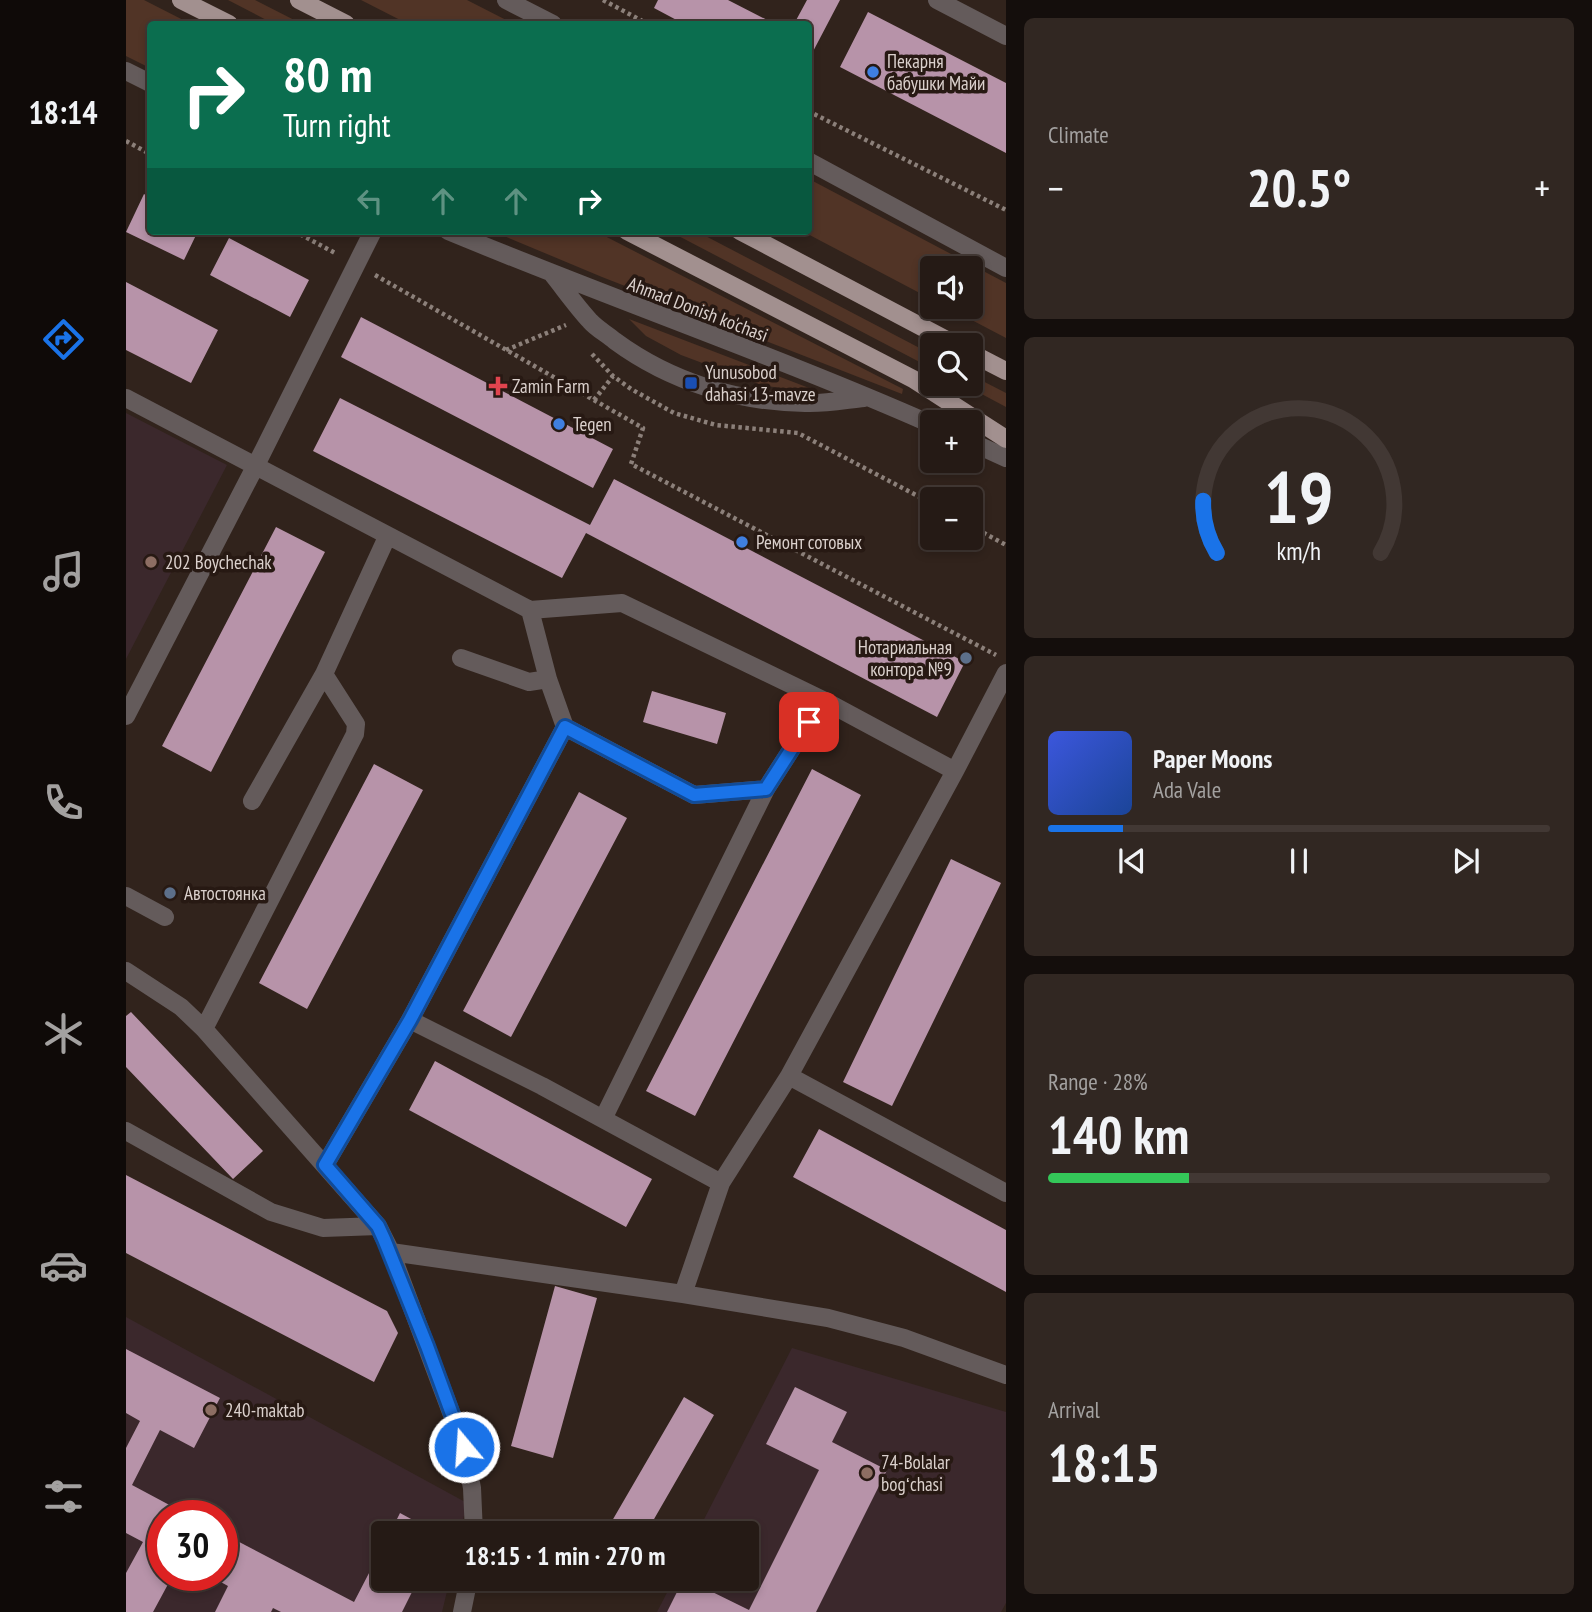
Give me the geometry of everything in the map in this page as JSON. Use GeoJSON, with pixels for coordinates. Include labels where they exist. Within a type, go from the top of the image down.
{"type":"FeatureCollection","features":[{"type":"Feature","properties":{"kind":"main road"},"geometry":{"type":"LineString","coordinates":[[181,0],[223,21]]}},
{"type":"Feature","properties":{"kind":"main road"},"geometry":{"type":"LineString","coordinates":[[299,0],[340,21]]}},
{"type":"Feature","properties":{"kind":"main road","name":"Ahmad Donish ko'chasi"},"geometry":{"type":"LineString","coordinates":[[635,235],[913,379],[1006,439]]}},
{"type":"Feature","properties":{"kind":"main road"},"geometry":{"type":"LineString","coordinates":[[748,235],[933,333]]}},
{"type":"Feature","properties":{"kind":"main road"},"geometry":{"type":"LineString","coordinates":[[983,359],[1006,371]]}},
{"type":"Feature","properties":{"kind":"street"},"geometry":{"type":"LineString","coordinates":[[506,0],[547,21]]}},
{"type":"Feature","properties":{"kind":"street"},"geometry":{"type":"LineString","coordinates":[[937,0],[1006,36]]}},
{"type":"Feature","properties":{"kind":"street"},"geometry":{"type":"LineString","coordinates":[[126,71],[147,82]]}},
{"type":"Feature","properties":{"kind":"street"},"geometry":{"type":"LineString","coordinates":[[812,163],[1006,268]]}},
{"type":"Feature","properties":{"kind":"street"},"geometry":{"type":"LineString","coordinates":[[126,716],[371,235]]}},
{"type":"Feature","properties":{"kind":"street","name":"Ahmad Donish ko'chasi"},"geometry":{"type":"LineString","coordinates":[[458,235],[920,419]]}},
{"type":"Feature","properties":{"kind":"street"},"geometry":{"type":"LineString","coordinates":[[553,275],[591,322],[629,351],[691,383],[732,395],[771,402],[809,404],[870,398]]}},
{"type":"Feature","properties":{"kind":"street"},"geometry":{"type":"LineString","coordinates":[[126,398],[530,610],[622,603],[823,699],[955,771]]}},
{"type":"Feature","properties":{"kind":"street"},"geometry":{"type":"LineString","coordinates":[[983,447],[1006,457]]}},
{"type":"Feature","properties":{"kind":"street"},"geometry":{"type":"LineString","coordinates":[[251,801],[324,674],[387,537]]}},
{"type":"Feature","properties":{"kind":"street"},"geometry":{"type":"LineString","coordinates":[[530,610],[548,679],[565,727],[694,795],[766,789]]}},
{"type":"Feature","properties":{"kind":"street"},"geometry":{"type":"LineString","coordinates":[[461,658],[529,682],[548,679]]}},
{"type":"Feature","properties":{"kind":"street"},"geometry":{"type":"LineString","coordinates":[[683,1294],[721,1183],[789,1076],[1006,673]]}},
{"type":"Feature","properties":{"kind":"street"},"geometry":{"type":"LineString","coordinates":[[204,1029],[355,734],[356,724],[324,674]]}},
{"type":"Feature","properties":{"kind":"street"},"geometry":{"type":"LineString","coordinates":[[603,1119],[766,789],[823,699]]}},
{"type":"Feature","properties":{"kind":"street"},"geometry":{"type":"LineString","coordinates":[[325,1165],[410,1020],[565,727]]}},
{"type":"Feature","properties":{"kind":"street"},"geometry":{"type":"LineString","coordinates":[[126,896],[165,917]]}},
{"type":"Feature","properties":{"kind":"street"},"geometry":{"type":"LineString","coordinates":[[126,971],[181,1007],[204,1029],[378,1226],[391,1252],[464,1447],[472,1488],[473,1521]]}},
{"type":"Feature","properties":{"kind":"street"},"geometry":{"type":"LineString","coordinates":[[410,1020],[541,1086],[721,1183]]}},
{"type":"Feature","properties":{"kind":"street"},"geometry":{"type":"LineString","coordinates":[[789,1076],[1006,1192]]}},
{"type":"Feature","properties":{"kind":"street"},"geometry":{"type":"LineString","coordinates":[[126,1131],[271,1212],[323,1228],[378,1226]]}},
{"type":"Feature","properties":{"kind":"street"},"geometry":{"type":"LineString","coordinates":[[391,1252],[828,1318],[904,1338],[1006,1376]]}},
{"type":"Feature","properties":{"kind":"street"},"geometry":{"type":"LineString","coordinates":[[462,1612],[466,1591]]}},
{"type":"Feature","properties":{"kind":"path"},"geometry":{"type":"LineString","coordinates":[[603,0],[642,21]]}},
{"type":"Feature","properties":{"kind":"path"},"geometry":{"type":"LineString","coordinates":[[812,113],[1006,210]]}},
{"type":"Feature","properties":{"kind":"path"},"geometry":{"type":"LineString","coordinates":[[126,141],[147,152]]}},
{"type":"Feature","properties":{"kind":"path"},"geometry":{"type":"LineString","coordinates":[[301,235],[643,428],[631,464],[1006,660]]}},
{"type":"Feature","properties":{"kind":"path"},"geometry":{"type":"LineString","coordinates":[[594,400],[613,376]]}},
{"type":"Feature","properties":{"kind":"path"},"geometry":{"type":"LineString","coordinates":[[983,533],[1006,545]]}},
{"type":"Feature","properties":{"kind":"shaded area"},"geometry":{"type":"Polygon","coordinates":[[[126,0],[144,0],[185,21],[147,21],[147,66],[126,56],[126,0]]]}},
{"type":"Feature","properties":{"kind":"shaded area"},"geometry":{"type":"Polygon","coordinates":[[[228,0],[255,0],[296,21],[268,21],[228,0]]]}},
{"type":"Feature","properties":{"kind":"shaded area"},"geometry":{"type":"Polygon","coordinates":[[[361,0],[467,0],[508,21],[402,21],[361,0]]]}},
{"type":"Feature","properties":{"kind":"shaded area"},"geometry":{"type":"Polygon","coordinates":[[[812,181],[955,256],[920,256],[920,293],[810,235],[812,235],[812,181]]]}},
{"type":"Feature","properties":{"kind":"shaded area"},"geometry":{"type":"Polygon","coordinates":[[[502,235],[603,235],[903,389],[902,394],[502,235]]]}},
{"type":"Feature","properties":{"kind":"shaded area"},"geometry":{"type":"Polygon","coordinates":[[[677,235],[704,235],[920,348],[920,362],[677,235]]]}},
{"type":"Feature","properties":{"kind":"shaded area"},"geometry":{"type":"Polygon","coordinates":[[[983,271],[1006,283],[1006,338],[970,319],[983,319],[983,271]]]}},
{"type":"Feature","properties":{"kind":"shaded area"},"geometry":{"type":"Polygon","coordinates":[[[629,319],[817,391],[761,385],[681,355],[646,336],[629,319]]]}},
{"type":"Feature","properties":{"kind":"shaded area"},"geometry":{"type":"Polygon","coordinates":[[[983,381],[1006,393],[1006,407],[983,395],[983,381]]]}},
{"type":"Feature","properties":{"kind":"shaded area","name":"202 Boychechak"},"geometry":{"type":"Polygon","coordinates":[[[126,413],[227,465],[126,659],[126,413]]]}},
{"type":"Feature","properties":{"kind":"shaded area","name":"240-maktab"},"geometry":{"type":"Polygon","coordinates":[[[126,1317],[467,1503],[463,1521],[371,1521],[371,1591],[447,1591],[442,1612],[126,1612],[126,1317]]]}},
{"type":"Feature","properties":{"kind":"shaded area","name":"74-Bolalar bogʻchasi"},"geometry":{"type":"Polygon","coordinates":[[[792,1348],[1006,1412],[1006,1603],[1001,1612],[657,1612],[668,1591],[759,1591],[759,1521],[703,1521],[792,1348]]]}},
{"type":"Feature","properties":{"kind":"building"},"geometry":{"type":"Polygon","coordinates":[[[658,0],[728,0],[769,21],[678,21],[654,8],[658,0]]]}},
{"type":"Feature","properties":{"kind":"building"},"geometry":{"type":"Polygon","coordinates":[[[807,0],[840,0],[812,53],[812,21],[796,21],[807,0]]]}},
{"type":"Feature","properties":{"kind":"building"},"geometry":{"type":"Polygon","coordinates":[[[868,12],[1006,83],[1006,153],[840,67],[868,12]]]}},
{"type":"Feature","properties":{"kind":"building"},"geometry":{"type":"Polygon","coordinates":[[[144,194],[147,196],[147,235],[196,235],[184,260],[126,232],[144,194]]]}},
{"type":"Feature","properties":{"kind":"building"},"geometry":{"type":"Polygon","coordinates":[[[229,238],[309,280],[290,317],[210,275],[229,238]]]}},
{"type":"Feature","properties":{"kind":"building"},"geometry":{"type":"Polygon","coordinates":[[[126,282],[218,330],[191,383],[126,350],[126,282]]]}},
{"type":"Feature","properties":{"kind":"building"},"geometry":{"type":"Polygon","coordinates":[[[361,317],[613,449],[593,488],[341,357],[361,317]]]}},
{"type":"Feature","properties":{"kind":"building"},"geometry":{"type":"Polygon","coordinates":[[[340,398],[590,525],[614,479],[965,662],[937,717],[586,533],[562,578],[313,451],[340,398]]]}},
{"type":"Feature","properties":{"kind":"building"},"geometry":{"type":"Polygon","coordinates":[[[276,527],[325,552],[211,772],[162,746],[276,527]]]}},
{"type":"Feature","properties":{"kind":"building"},"geometry":{"type":"Polygon","coordinates":[[[652,691],[726,713],[717,744],[643,722],[652,691]]]}},
{"type":"Feature","properties":{"kind":"building"},"geometry":{"type":"Polygon","coordinates":[[[374,764],[423,790],[307,1009],[259,983],[374,764]]]}},
{"type":"Feature","properties":{"kind":"building"},"geometry":{"type":"Polygon","coordinates":[[[812,769],[861,795],[695,1116],[646,1091],[812,769]]]}},
{"type":"Feature","properties":{"kind":"building"},"geometry":{"type":"Polygon","coordinates":[[[579,792],[627,818],[511,1037],[463,1011],[579,792]]]}},
{"type":"Feature","properties":{"kind":"building"},"geometry":{"type":"Polygon","coordinates":[[[951,859],[1001,883],[892,1106],[843,1082],[951,859]]]}},
{"type":"Feature","properties":{"kind":"building"},"geometry":{"type":"Polygon","coordinates":[[[131,1012],[263,1151],[233,1179],[126,1067],[126,1016],[131,1012]]]}},
{"type":"Feature","properties":{"kind":"building"},"geometry":{"type":"Polygon","coordinates":[[[435,1061],[652,1179],[626,1227],[409,1110],[435,1061]]]}},
{"type":"Feature","properties":{"kind":"building"},"geometry":{"type":"Polygon","coordinates":[[[819,1129],[1006,1230],[1006,1292],[793,1177],[819,1129]]]}},
{"type":"Feature","properties":{"kind":"building"},"geometry":{"type":"Polygon","coordinates":[[[126,1175],[387,1311],[398,1333],[374,1382],[126,1253],[126,1175]]]}},
{"type":"Feature","properties":{"kind":"building"},"geometry":{"type":"Polygon","coordinates":[[[555,1286],[597,1298],[553,1458],[511,1446],[555,1286]]]}},
{"type":"Feature","properties":{"kind":"building"},"geometry":{"type":"Polygon","coordinates":[[[126,1349],[220,1398],[194,1448],[160,1430],[132,1485],[160,1500],[147,1500],[147,1591],[164,1591],[153,1612],[126,1612],[126,1573],[143,1542],[126,1533],[126,1448],[140,1421],[126,1413],[126,1349]]]}},
{"type":"Feature","properties":{"kind":"building"},"geometry":{"type":"Polygon","coordinates":[[[795,1387],[847,1412],[832,1442],[887,1470],[816,1612],[667,1612],[678,1591],[710,1591],[749,1610],[819,1470],[766,1444],[795,1387]]]}},
{"type":"Feature","properties":{"kind":"building"},"geometry":{"type":"Polygon","coordinates":[[[684,1397],[714,1415],[653,1521],[612,1521],[684,1397]]]}},
{"type":"Feature","properties":{"kind":"building"},"geometry":{"type":"Polygon","coordinates":[[[400,1513],[415,1521],[396,1521],[400,1513]]]}},
{"type":"Feature","properties":{"kind":"building"},"geometry":{"type":"Polygon","coordinates":[[[238,1541],[354,1602],[371,1569],[371,1591],[412,1591],[402,1612],[281,1612],[273,1608],[271,1612],[215,1612],[226,1591],[238,1591],[238,1541]]]}},
{"type":"Feature","properties":{"kind":"place","name":"Пекарня бабушки Майи"},"geometry":{"type":"Point","coordinates":[873,72]}},
{"type":"Feature","properties":{"kind":"place","name":"Yunusobod dahasi 13-mavze"},"geometry":{"type":"Point","coordinates":[691,383]}},
{"type":"Feature","properties":{"kind":"place","name":"Zamin Farm"},"geometry":{"type":"Point","coordinates":[498,386]}},
{"type":"Feature","properties":{"kind":"place","name":"Tegen"},"geometry":{"type":"Point","coordinates":[559,424]}},
{"type":"Feature","properties":{"kind":"place","name":"Ремонт сотовых"},"geometry":{"type":"Point","coordinates":[742,542]}},
{"type":"Feature","properties":{"kind":"place","name":"202 Boychechak"},"geometry":{"type":"Point","coordinates":[151,562]}},
{"type":"Feature","properties":{"kind":"place","name":"Нотариальная контора №9"},"geometry":{"type":"Point","coordinates":[966,658]}},
{"type":"Feature","properties":{"kind":"place","name":"Автостоянка"},"geometry":{"type":"Point","coordinates":[170,893]}},
{"type":"Feature","properties":{"kind":"place","name":"240-maktab"},"geometry":{"type":"Point","coordinates":[211,1410]}},
{"type":"Feature","properties":{"kind":"place","name":"74-Bolalar bogʻchasi"},"geometry":{"type":"Point","coordinates":[867,1473]}},
{"type":"Feature","properties":{"kind":"route"},"geometry":{"type":"LineString","coordinates":[[464,1447],[391,1252],[378,1226],[325,1165],[410,1020],[565,727],[694,795],[766,789],[809,722]]}}]}
